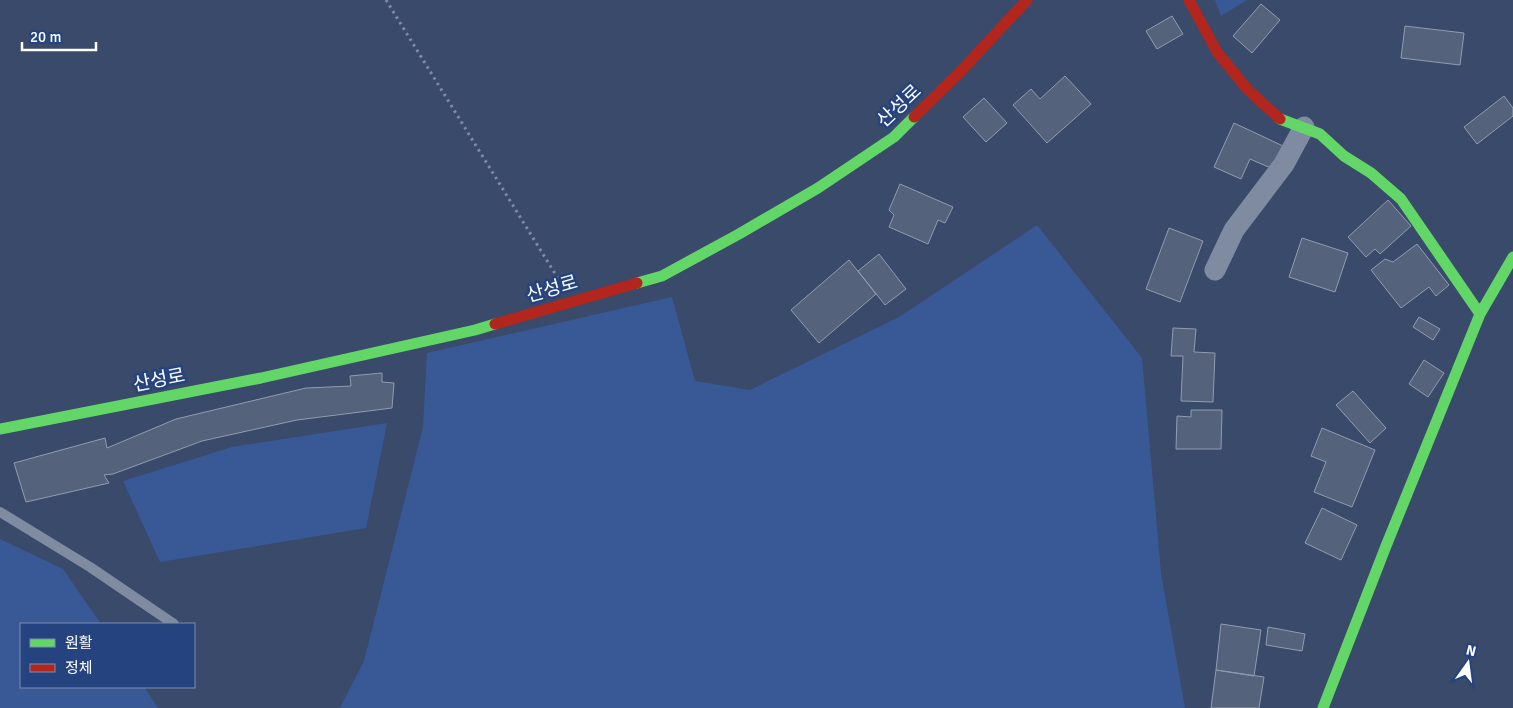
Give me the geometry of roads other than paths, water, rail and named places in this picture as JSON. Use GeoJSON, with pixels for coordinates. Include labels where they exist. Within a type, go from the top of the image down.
{"type":"FeatureCollection","features":[{"type":"Feature","properties":{"kind":"street","name":"산성로"},"geometry":{"type":"LineString","coordinates":[[0,429],[300,369],[475,330],[662,276],[818,188],[894,137],[961,70],[1026,0]]}},
{"type":"Feature","properties":{"kind":"street"},"geometry":{"type":"LineString","coordinates":[[1189,0],[1217,52],[1248,90],[1281,120],[1320,134],[1344,156],[1371,173],[1401,198],[1480,314]]}},
{"type":"Feature","properties":{"kind":"street"},"geometry":{"type":"LineString","coordinates":[[1215,270],[1234,230],[1284,164],[1304,127]]}},
{"type":"Feature","properties":{"kind":"street"},"geometry":{"type":"LineString","coordinates":[[1323,708],[1382,555],[1480,314],[1513,258]]}},
{"type":"Feature","properties":{"kind":"lane"},"geometry":{"type":"LineString","coordinates":[[0,512],[90,567],[173,623]]}}]}
